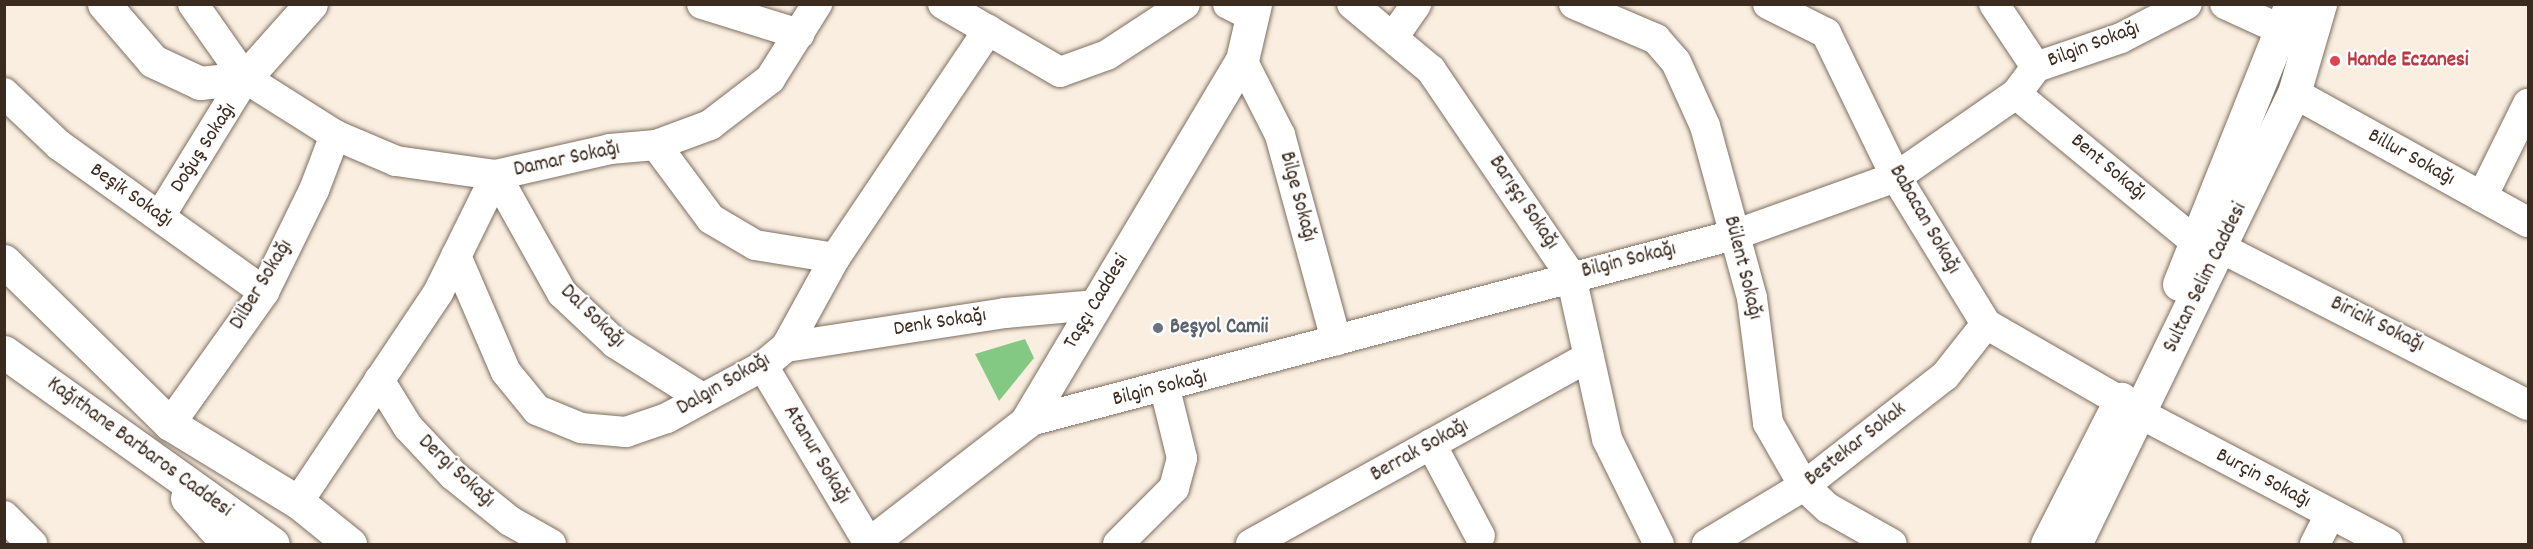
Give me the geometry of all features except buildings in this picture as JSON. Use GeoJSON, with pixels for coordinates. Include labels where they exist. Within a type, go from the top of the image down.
{"type":"FeatureCollection","features":[{"type":"Feature","properties":{"kind":"main road"},"geometry":{"type":"LineString","coordinates":[[104,4],[153,61],[200,83],[245,78],[311,4]]}},
{"type":"Feature","properties":{"kind":"main road","name":"Sultan Selim Caddesi"},"geometry":{"type":"LineString","coordinates":[[2047,544],[2130,407],[2211,247],[2294,93],[2320,4]]}},
{"type":"Feature","properties":{"kind":"main road","name":"Taşçı Caddesi"},"geometry":{"type":"LineString","coordinates":[[869,544],[1026,422],[1242,60],[1245,8]]}},
{"type":"Feature","properties":{"kind":"main road","name":"Sultan Selim Caddesi"},"geometry":{"type":"LineString","coordinates":[[2211,247],[2288,18]]}},
{"type":"Feature","properties":{"kind":"main road","name":"Kağıthane Barbaros Caddesi"},"geometry":{"type":"LineString","coordinates":[[4,261],[170,424],[298,502],[350,544]]}},
{"type":"Feature","properties":{"kind":"main road","name":"Kağıthane Barbaros Caddesi"},"geometry":{"type":"LineString","coordinates":[[4,352],[147,451],[273,544]]}},
{"type":"Feature","properties":{"kind":"main road","name":"Sultan Selim Caddesi"},"geometry":{"type":"LineString","coordinates":[[2075,544],[2130,407]]}},
{"type":"Feature","properties":{"kind":"main road"},"geometry":{"type":"LineString","coordinates":[[147,451],[228,544]]}},
{"type":"Feature","properties":{"kind":"street"},"geometry":{"type":"LineString","coordinates":[[193,4],[245,78],[335,135],[396,161],[496,175]]}},
{"type":"Feature","properties":{"kind":"street"},"geometry":{"type":"LineString","coordinates":[[702,4],[799,34]]}},
{"type":"Feature","properties":{"kind":"street","name":"Damar Sokağı"},"geometry":{"type":"LineString","coordinates":[[298,502],[380,380],[456,256],[496,175],[610,149],[656,145],[741,106],[770,80],[817,4]]}},
{"type":"Feature","properties":{"kind":"street"},"geometry":{"type":"LineString","coordinates":[[943,4],[1060,72],[1107,55],[1185,4]]}},
{"type":"Feature","properties":{"kind":"street","name":"Barışçı Sokağı"},"geometry":{"type":"LineString","coordinates":[[1352,4],[1394,36],[1431,70],[1571,276],[1607,439],[1659,544]]}},
{"type":"Feature","properties":{"kind":"street"},"geometry":{"type":"LineString","coordinates":[[1394,36],[1416,4]]}},
{"type":"Feature","properties":{"kind":"street","name":"Bülent Sokağı"},"geometry":{"type":"LineString","coordinates":[[1574,4],[1656,39],[1676,62],[1705,126],[1752,298],[1768,423],[1804,486],[1828,508],[1892,544]]}},
{"type":"Feature","properties":{"kind":"street","name":"Babacan Sokağı"},"geometry":{"type":"LineString","coordinates":[[1768,4],[1826,33],[1896,177],[1986,324],[2130,407]]}},
{"type":"Feature","properties":{"kind":"street"},"geometry":{"type":"LineString","coordinates":[[1994,4],[2036,67]]}},
{"type":"Feature","properties":{"kind":"street","name":"Bilgin Sokağı"},"geometry":{"type":"LineString","coordinates":[[1026,422],[1165,389],[1571,276],[1734,235],[1896,177],[2016,94],[2036,67],[2121,38],[2187,4]]}},
{"type":"Feature","properties":{"kind":"street"},"geometry":{"type":"LineString","coordinates":[[2225,4],[2288,18]]}},
{"type":"Feature","properties":{"kind":"street","name":"Dalgın Sokağı"},"geometry":{"type":"LineString","coordinates":[[456,256],[506,372],[537,410],[581,428],[626,432],[702,398],[763,366],[786,347],[835,258],[987,30]]}},
{"type":"Feature","properties":{"kind":"street","name":"Bilge Sokağı"},"geometry":{"type":"LineString","coordinates":[[1242,60],[1280,135],[1336,340]]}},
{"type":"Feature","properties":{"kind":"street","name":"Doğuş Sokağı"},"geometry":{"type":"LineString","coordinates":[[160,216],[245,78]]}},
{"type":"Feature","properties":{"kind":"street","name":"Beşik Sokağı"},"geometry":{"type":"LineString","coordinates":[[4,93],[59,145],[264,292]]}},
{"type":"Feature","properties":{"kind":"street","name":"Billur Sokağı"},"geometry":{"type":"LineString","coordinates":[[2294,93],[2529,222]]}},
{"type":"Feature","properties":{"kind":"street","name":"Bent Sokağı"},"geometry":{"type":"LineString","coordinates":[[2016,94],[2211,247]]}},
{"type":"Feature","properties":{"kind":"street"},"geometry":{"type":"LineString","coordinates":[[2482,197],[2529,104]]}},
{"type":"Feature","properties":{"kind":"street","name":"Dilber Sokağı"},"geometry":{"type":"LineString","coordinates":[[170,424],[264,292],[315,190],[335,135]]}},
{"type":"Feature","properties":{"kind":"street"},"geometry":{"type":"LineString","coordinates":[[656,145],[711,219],[755,245],[835,258]]}},
{"type":"Feature","properties":{"kind":"street","name":"Dal Sokağı"},"geometry":{"type":"LineString","coordinates":[[496,175],[562,292],[615,344],[702,398]]}},
{"type":"Feature","properties":{"kind":"street","name":"Biricik Sokağı"},"geometry":{"type":"LineString","coordinates":[[2211,247],[2529,405]]}},
{"type":"Feature","properties":{"kind":"street","name":"Denk Sokağı"},"geometry":{"type":"LineString","coordinates":[[786,347],[1094,305]]}},
{"type":"Feature","properties":{"kind":"street","name":"Bestekar Sokak"},"geometry":{"type":"LineString","coordinates":[[1707,544],[1804,486],[1945,376],[1986,324]]}},
{"type":"Feature","properties":{"kind":"street","name":"Berrak Sokağı"},"geometry":{"type":"LineString","coordinates":[[1251,544],[1588,357]]}},
{"type":"Feature","properties":{"kind":"street","name":"Atanur Sokağı"},"geometry":{"type":"LineString","coordinates":[[763,366],[869,544]]}},
{"type":"Feature","properties":{"kind":"street","name":"Dergi Sokağı"},"geometry":{"type":"LineString","coordinates":[[380,380],[408,427],[453,475],[510,521],[551,544]]}},
{"type":"Feature","properties":{"kind":"street"},"geometry":{"type":"LineString","coordinates":[[1118,544],[1173,488],[1182,458],[1165,389]]}},
{"type":"Feature","properties":{"kind":"street","name":"Burçin Sokağı"},"geometry":{"type":"LineString","coordinates":[[2130,407],[2388,544]]}},
{"type":"Feature","properties":{"kind":"street"},"geometry":{"type":"LineString","coordinates":[[1431,444],[1479,536]]}},
{"type":"Feature","properties":{"kind":"street"},"geometry":{"type":"LineString","coordinates":[[2315,544],[2330,515]]}},
{"type":"Feature","properties":{"kind":"street"},"geometry":{"type":"LineString","coordinates":[[4,516],[32,544]]}},
{"type":"Feature","properties":{"kind":"green space"},"geometry":{"type":"Polygon","coordinates":[[[1025,339],[1034,358],[999,401],[975,354],[1025,339]]]}},
{"type":"Feature","properties":{"kind":"place","name":"Hande Eczanesi"},"geometry":{"type":"Point","coordinates":[2335,61]}},
{"type":"Feature","properties":{"kind":"place","name":"Beşyol Camii"},"geometry":{"type":"Point","coordinates":[1158,328]}}]}
